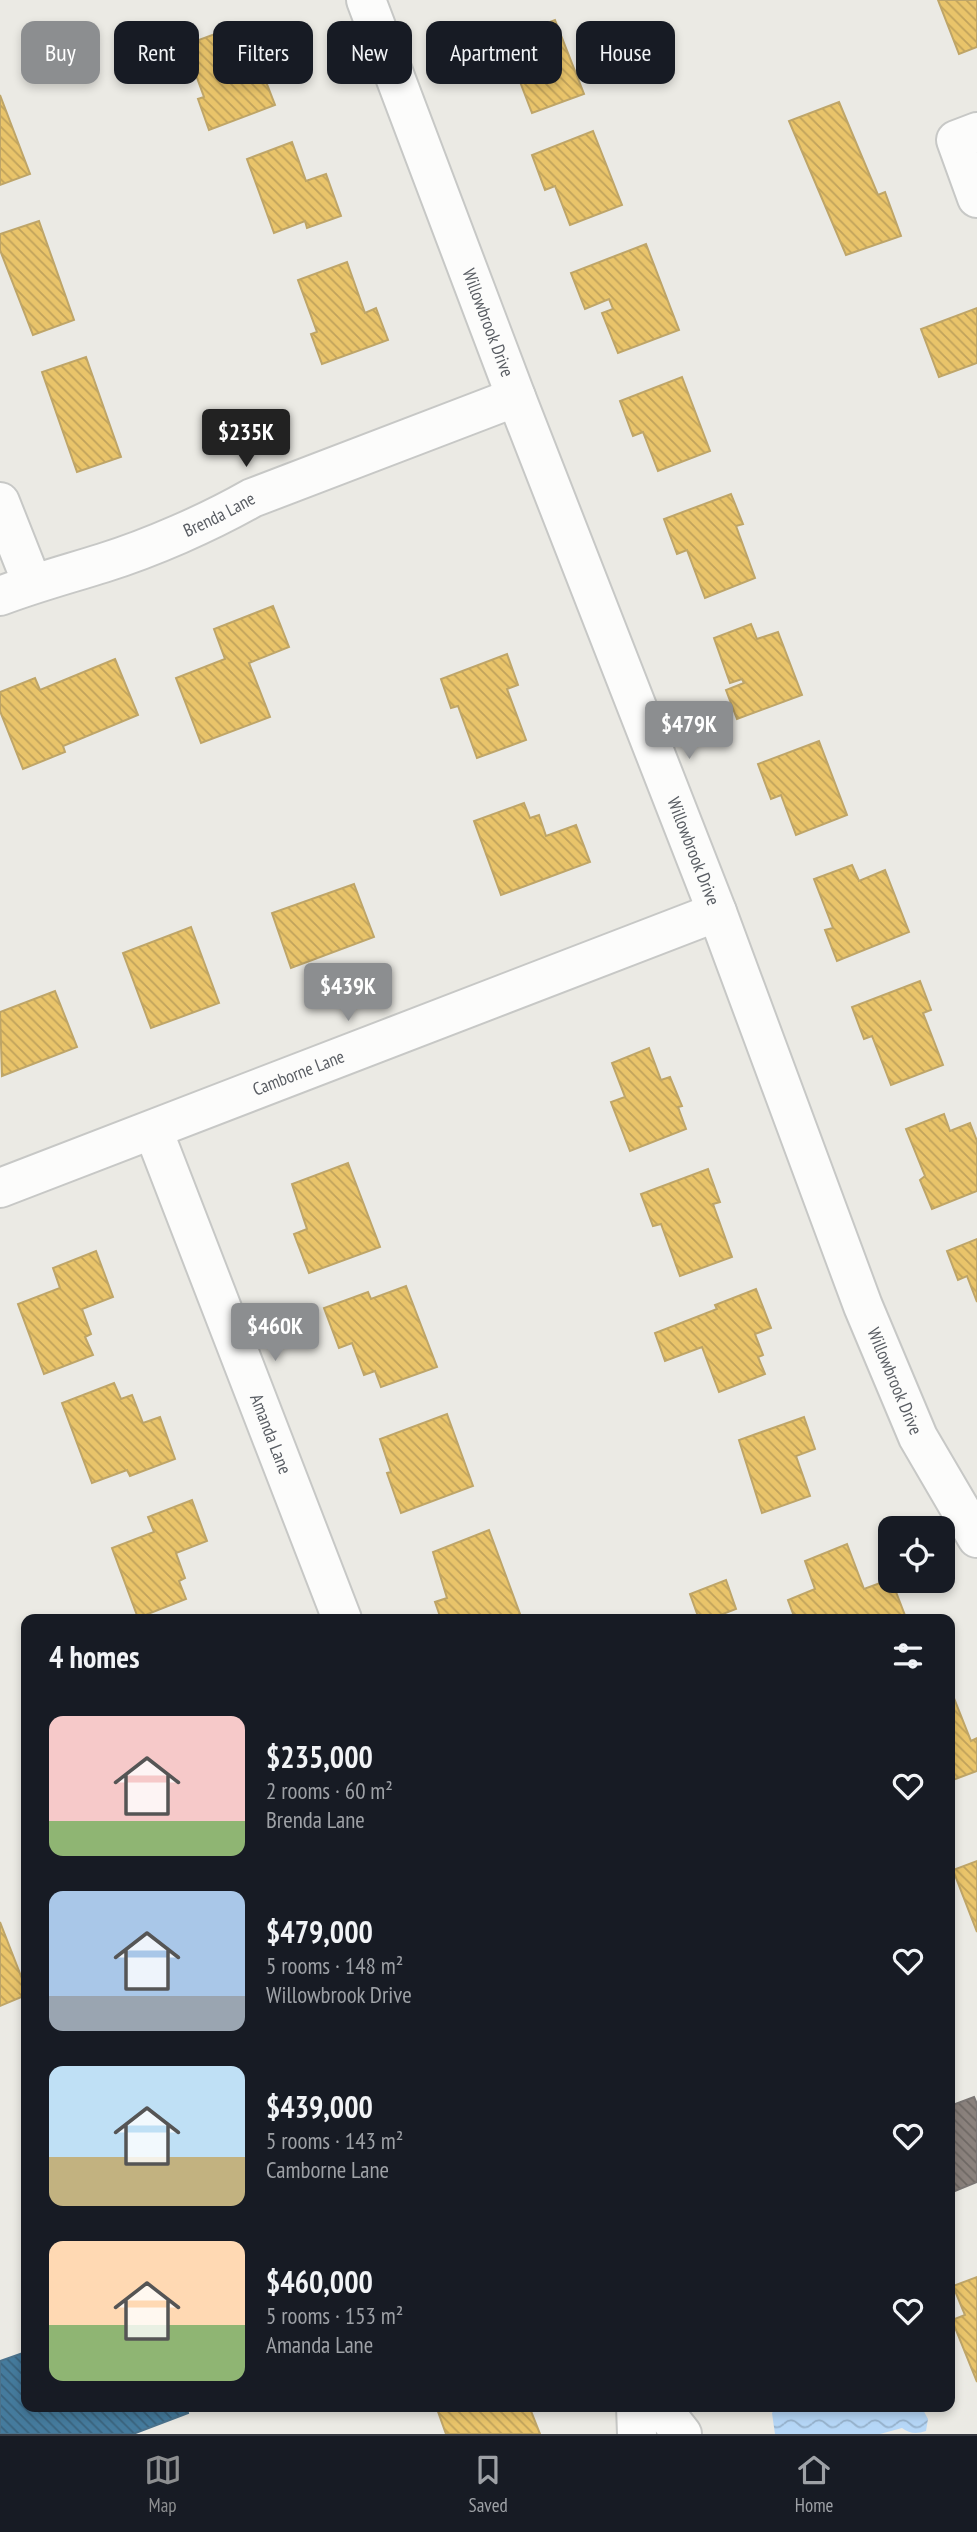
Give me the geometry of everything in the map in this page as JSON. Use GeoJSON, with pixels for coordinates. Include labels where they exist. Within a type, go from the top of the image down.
{"type":"FeatureCollection","features":[{"type":"Feature","properties":{"kind":"street","name":"Willowbrook Drive"},"geometry":{"type":"LineString","coordinates":[[366,0],[516,397],[717,912],[863,1306],[918,1437],[977,1538]]}},
{"type":"Feature","properties":{"kind":"street"},"geometry":{"type":"LineString","coordinates":[[977,132],[956,140],[977,198]]}},
{"type":"Feature","properties":{"kind":"street","name":"Brenda Lane"},"geometry":{"type":"LineString","coordinates":[[16,590],[106,562],[230,511],[252,498],[516,397]]}},
{"type":"Feature","properties":{"kind":"street"},"geometry":{"type":"LineString","coordinates":[[0,502],[16,590]]}},
{"type":"Feature","properties":{"kind":"street","name":"Camborne Lane"},"geometry":{"type":"LineString","coordinates":[[0,1188],[717,912]]}},
{"type":"Feature","properties":{"kind":"street","name":"Amanda Lane"},"geometry":{"type":"LineString","coordinates":[[153,1130],[340,1614]]}},
{"type":"Feature","properties":{"kind":"street"},"geometry":{"type":"LineString","coordinates":[[636,2412],[637,2434]]}},
{"type":"Feature","properties":{"kind":"street"},"geometry":{"type":"LineString","coordinates":[[665,2412],[682,2434]]}},
{"type":"Feature","properties":{"kind":"water"},"geometry":{"type":"Polygon","coordinates":[[[924,2412],[928,2419],[926,2431],[917,2433],[902,2428],[880,2434],[775,2434],[772,2413],[924,2412]]]}},
{"type":"Feature","properties":{"kind":"building: Homes"},"geometry":{"type":"Polygon","coordinates":[[[938,0],[977,0],[977,47],[959,54],[938,0]]]}},
{"type":"Feature","properties":{"kind":"building: Homes"},"geometry":{"type":"Polygon","coordinates":[[[213,35],[213,84],[267,84],[275,105],[209,130],[198,99],[204,97],[199,83],[199,40],[213,35]]]}},
{"type":"Feature","properties":{"kind":"building: Homes"},"geometry":{"type":"Polygon","coordinates":[[[562,38],[576,74],[576,84],[580,84],[584,94],[532,113],[521,84],[562,84],[562,38]]]}},
{"type":"Feature","properties":{"kind":"building: Homes"},"geometry":{"type":"Polygon","coordinates":[[[0,95],[30,174],[0,185],[0,95]]]}},
{"type":"Feature","properties":{"kind":"building: Homes"},"geometry":{"type":"Polygon","coordinates":[[[839,102],[878,195],[885,192],[901,236],[846,255],[789,121],[839,102]]]}},
{"type":"Feature","properties":{"kind":"building: Homes"},"geometry":{"type":"Polygon","coordinates":[[[593,131],[622,205],[570,225],[555,186],[545,190],[532,155],[593,131]]]}},
{"type":"Feature","properties":{"kind":"building: Homes"},"geometry":{"type":"Polygon","coordinates":[[[292,142],[306,181],[326,174],[341,216],[307,228],[305,221],[274,233],[247,159],[292,142]]]}},
{"type":"Feature","properties":{"kind":"building: Homes"},"geometry":{"type":"Polygon","coordinates":[[[39,221],[74,320],[33,335],[0,250],[0,234],[39,221]]]}},
{"type":"Feature","properties":{"kind":"building: Homes"},"geometry":{"type":"Polygon","coordinates":[[[646,244],[679,330],[618,353],[602,313],[613,309],[609,299],[585,309],[571,273],[646,244]]]}},
{"type":"Feature","properties":{"kind":"building: Homes"},"geometry":{"type":"Polygon","coordinates":[[[347,262],[365,313],[376,308],[388,340],[322,364],[311,334],[317,332],[298,280],[347,262]]]}},
{"type":"Feature","properties":{"kind":"building: Homes"},"geometry":{"type":"Polygon","coordinates":[[[977,308],[977,363],[939,377],[921,329],[977,308]]]}},
{"type":"Feature","properties":{"kind":"building: Homes"},"geometry":{"type":"Polygon","coordinates":[[[86,357],[121,457],[77,472],[42,372],[86,357]]]}},
{"type":"Feature","properties":{"kind":"building: Homes"},"geometry":{"type":"Polygon","coordinates":[[[682,377],[710,451],[658,471],[643,432],[633,436],[620,401],[682,377]]]}},
{"type":"Feature","properties":{"kind":"building: Homes"},"geometry":{"type":"Polygon","coordinates":[[[731,494],[743,524],[736,526],[755,578],[705,598],[687,550],[677,554],[664,519],[731,494]]]}},
{"type":"Feature","properties":{"kind":"building: Homes"},"geometry":{"type":"Polygon","coordinates":[[[273,606],[289,647],[249,663],[270,717],[201,743],[176,678],[225,659],[214,629],[273,606]]]}},
{"type":"Feature","properties":{"kind":"building: Homes"},"geometry":{"type":"Polygon","coordinates":[[[751,624],[757,639],[778,632],[802,695],[737,719],[726,690],[744,683],[742,679],[730,683],[714,638],[751,624]]]}},
{"type":"Feature","properties":{"kind":"building: Homes"},"geometry":{"type":"Polygon","coordinates":[[[507,654],[518,685],[507,689],[526,740],[477,758],[458,706],[451,708],[441,679],[507,654]]]}},
{"type":"Feature","properties":{"kind":"building: Homes"},"geometry":{"type":"Polygon","coordinates":[[[115,659],[138,715],[63,746],[65,752],[23,769],[0,711],[0,692],[35,678],[40,690],[115,659]]]}},
{"type":"Feature","properties":{"kind":"building: Homes"},"geometry":{"type":"Polygon","coordinates":[[[819,741],[847,815],[796,835],[781,795],[771,799],[758,764],[819,741]]]}},
{"type":"Feature","properties":{"kind":"building: Homes"},"geometry":{"type":"Polygon","coordinates":[[[524,803],[530,818],[539,815],[546,836],[576,825],[590,862],[501,895],[474,821],[524,803]]]}},
{"type":"Feature","properties":{"kind":"building: Homes"},"geometry":{"type":"Polygon","coordinates":[[[852,865],[859,881],[885,870],[909,932],[837,961],[825,930],[833,928],[814,879],[852,865]]]}},
{"type":"Feature","properties":{"kind":"building: Homes"},"geometry":{"type":"Polygon","coordinates":[[[354,884],[374,937],[291,968],[272,913],[354,884]]]}},
{"type":"Feature","properties":{"kind":"building: Homes"},"geometry":{"type":"Polygon","coordinates":[[[191,927],[219,1003],[151,1028],[123,953],[191,927]]]}},
{"type":"Feature","properties":{"kind":"building: Homes"},"geometry":{"type":"Polygon","coordinates":[[[920,981],[931,1010],[923,1013],[943,1065],[891,1085],[872,1036],[864,1039],[852,1007],[920,981]]]}},
{"type":"Feature","properties":{"kind":"building: Homes"},"geometry":{"type":"Polygon","coordinates":[[[55,991],[77,1047],[2,1076],[0,1012],[55,991]]]}},
{"type":"Feature","properties":{"kind":"building: Homes"},"geometry":{"type":"Polygon","coordinates":[[[649,1048],[661,1080],[670,1077],[682,1106],[678,1107],[686,1129],[630,1151],[611,1102],[625,1097],[612,1063],[649,1048]]]}},
{"type":"Feature","properties":{"kind":"building: Homes"},"geometry":{"type":"Polygon","coordinates":[[[944,1114],[950,1131],[970,1123],[977,1141],[977,1191],[932,1209],[920,1180],[925,1176],[906,1129],[944,1114]]]}},
{"type":"Feature","properties":{"kind":"building: Homes"},"geometry":{"type":"Polygon","coordinates":[[[348,1163],[380,1247],[309,1273],[294,1234],[307,1229],[292,1184],[348,1163]]]}},
{"type":"Feature","properties":{"kind":"building: Homes"},"geometry":{"type":"Polygon","coordinates":[[[708,1169],[720,1202],[713,1204],[732,1257],[680,1276],[661,1224],[653,1226],[641,1194],[708,1169]]]}},
{"type":"Feature","properties":{"kind":"building: Homes"},"geometry":{"type":"Polygon","coordinates":[[[977,1239],[977,1302],[967,1276],[958,1280],[947,1251],[977,1239]]]}},
{"type":"Feature","properties":{"kind":"building: Homes"},"geometry":{"type":"Polygon","coordinates":[[[96,1251],[113,1297],[82,1309],[91,1334],[85,1337],[93,1355],[44,1374],[18,1304],[60,1288],[53,1268],[96,1251]]]}},
{"type":"Feature","properties":{"kind":"building: Homes"},"geometry":{"type":"Polygon","coordinates":[[[406,1286],[437,1367],[381,1387],[375,1371],[364,1375],[352,1343],[339,1348],[324,1308],[368,1292],[371,1299],[406,1286]]]}},
{"type":"Feature","properties":{"kind":"building: Homes"},"geometry":{"type":"Polygon","coordinates":[[[756,1289],[771,1328],[755,1334],[763,1355],[758,1357],[765,1374],[719,1392],[702,1347],[665,1361],[655,1333],[717,1309],[715,1305],[756,1289]]]}},
{"type":"Feature","properties":{"kind":"building: Homes"},"geometry":{"type":"Polygon","coordinates":[[[114,1383],[121,1399],[132,1395],[143,1423],[160,1417],[175,1459],[130,1476],[127,1470],[92,1483],[62,1403],[114,1383]]]}},
{"type":"Feature","properties":{"kind":"building: Homes"},"geometry":{"type":"Polygon","coordinates":[[[447,1414],[473,1486],[401,1513],[387,1473],[391,1472],[380,1439],[447,1414]]]}},
{"type":"Feature","properties":{"kind":"building: Homes"},"geometry":{"type":"Polygon","coordinates":[[[804,1417],[815,1449],[796,1456],[810,1496],[762,1513],[739,1440],[804,1417]]]}},
{"type":"Feature","properties":{"kind":"building: Homes"},"geometry":{"type":"Polygon","coordinates":[[[192,1500],[207,1541],[176,1553],[185,1578],[179,1581],[186,1599],[148,1614],[137,1614],[112,1548],[154,1532],[148,1517],[192,1500]]]}},
{"type":"Feature","properties":{"kind":"building: Homes"},"geometry":{"type":"Polygon","coordinates":[[[489,1530],[520,1614],[439,1614],[435,1602],[447,1598],[433,1552],[489,1530]]]}},
{"type":"Feature","properties":{"kind":"building: Homes"},"geometry":{"type":"Polygon","coordinates":[[[847,1544],[864,1589],[878,1584],[878,1593],[896,1593],[904,1614],[793,1614],[788,1600],[815,1589],[805,1561],[847,1544]]]}},
{"type":"Feature","properties":{"kind":"building: Homes"},"geometry":{"type":"Polygon","coordinates":[[[726,1580],[736,1609],[723,1614],[697,1614],[690,1594],[726,1580]]]}},
{"type":"Feature","properties":{"kind":"building: Homes"},"geometry":{"type":"Polygon","coordinates":[[[955,1701],[971,1741],[977,1738],[977,1771],[955,1779],[955,1701]]]}},
{"type":"Feature","properties":{"kind":"building: Homes"},"geometry":{"type":"Polygon","coordinates":[[[977,1861],[977,1932],[955,1875],[955,1869],[977,1861]]]}},
{"type":"Feature","properties":{"kind":"building: Homes"},"geometry":{"type":"Polygon","coordinates":[[[0,1922],[21,1976],[21,1997],[0,2006],[0,1922]]]}},
{"type":"Feature","properties":{"kind":"building: Homes"},"geometry":{"type":"Polygon","coordinates":[[[977,2277],[977,2382],[955,2327],[955,2319],[965,2315],[955,2285],[977,2277]]]}},
{"type":"Feature","properties":{"kind":"building: Homes"},"geometry":{"type":"Polygon","coordinates":[[[438,2412],[531,2412],[540,2434],[446,2434],[438,2412]]]}},
{"type":"Feature","properties":{"kind":"building: Public"},"geometry":{"type":"Polygon","coordinates":[[[21,2354],[21,2412],[188,2413],[133,2434],[0,2434],[0,2361],[21,2354]]]}},
{"type":"Feature","properties":{"kind":"building: Industry"},"geometry":{"type":"Polygon","coordinates":[[[974,2097],[977,2104],[977,2182],[955,2191],[955,2104],[974,2097]]]}}]}
